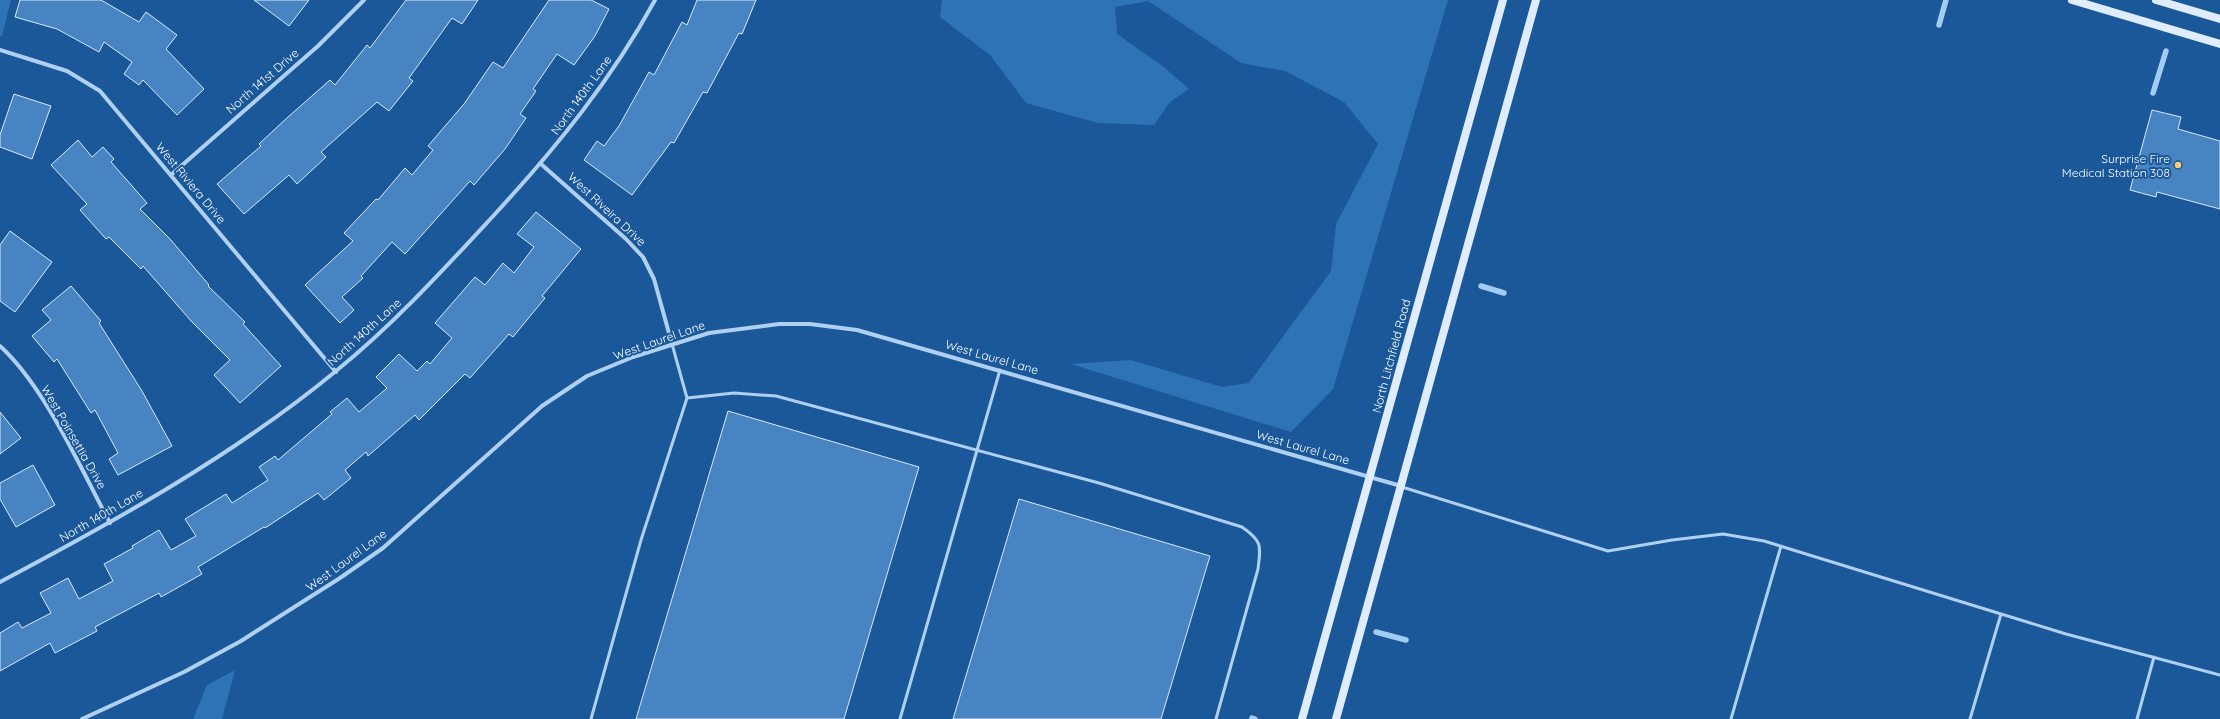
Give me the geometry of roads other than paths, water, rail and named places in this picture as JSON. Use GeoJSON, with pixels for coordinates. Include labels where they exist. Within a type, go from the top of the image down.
{"type":"FeatureCollection","features":[{"type":"Feature","properties":{"kind":"main road","name":"North Litchfield Road"},"geometry":{"type":"LineString","coordinates":[[1302,719],[1503,0]]}},
{"type":"Feature","properties":{"kind":"main road"},"geometry":{"type":"LineString","coordinates":[[1336,719],[1536,0]]}},
{"type":"Feature","properties":{"kind":"main road"},"geometry":{"type":"LineString","coordinates":[[2072,0],[2220,44]]}},
{"type":"Feature","properties":{"kind":"main road"},"geometry":{"type":"LineString","coordinates":[[2156,0],[2220,19]]}},
{"type":"Feature","properties":{"kind":"street","name":"North 141st Drive"},"geometry":{"type":"LineString","coordinates":[[171,175],[318,46],[364,0]]}},
{"type":"Feature","properties":{"kind":"street","name":"North 140th Lane"},"geometry":{"type":"LineString","coordinates":[[0,582],[110,523],[208,464],[336,372],[384,330],[429,286],[541,164],[580,116],[601,86],[655,0]]}},
{"type":"Feature","properties":{"kind":"street","name":"West Riviera Drive"},"geometry":{"type":"LineString","coordinates":[[0,50],[67,71],[100,91],[336,372]]}},
{"type":"Feature","properties":{"kind":"street","name":"West Riveira Drive"},"geometry":{"type":"LineString","coordinates":[[541,164],[626,239],[643,257],[656,285],[672,344]]}},
{"type":"Feature","properties":{"kind":"street","name":"West Laurel Lane"},"geometry":{"type":"LineString","coordinates":[[82,719],[184,672],[294,609],[383,548],[542,406],[587,376],[672,344],[709,333],[772,325],[810,324],[834,326],[881,335],[1402,486]]}},
{"type":"Feature","properties":{"kind":"street","name":"West Poinsettia Drive"},"geometry":{"type":"LineString","coordinates":[[0,346],[26,376],[48,408],[110,523]]}},
{"type":"Feature","properties":{"kind":"lane"},"geometry":{"type":"LineString","coordinates":[[591,719],[641,540],[687,398],[672,344]]}},
{"type":"Feature","properties":{"kind":"lane"},"geometry":{"type":"LineString","coordinates":[[900,719],[1000,370]]}},
{"type":"Feature","properties":{"kind":"lane"},"geometry":{"type":"LineString","coordinates":[[687,398],[734,393],[776,396],[1099,483],[1242,527],[1257,537],[1260,551],[1258,569],[1216,719]]}},
{"type":"Feature","properties":{"kind":"lane"},"geometry":{"type":"LineString","coordinates":[[1402,486],[1608,551],[1672,540],[1723,534],[1764,541],[2066,634],[2220,675]]}},
{"type":"Feature","properties":{"kind":"lane"},"geometry":{"type":"LineString","coordinates":[[1730,719],[1781,546]]}},
{"type":"Feature","properties":{"kind":"lane"},"geometry":{"type":"LineString","coordinates":[[1970,719],[2001,614]]}},
{"type":"Feature","properties":{"kind":"lane"},"geometry":{"type":"LineString","coordinates":[[2137,719],[2154,658]]}},
{"type":"Feature","properties":{"kind":"waterway"},"geometry":{"type":"LineString","coordinates":[[1939,25],[1946,0]]}},
{"type":"Feature","properties":{"kind":"waterway"},"geometry":{"type":"LineString","coordinates":[[2153,93],[2166,51]]}},
{"type":"Feature","properties":{"kind":"waterway"},"geometry":{"type":"LineString","coordinates":[[1481,286],[1504,293]]}},
{"type":"Feature","properties":{"kind":"waterway"},"geometry":{"type":"LineString","coordinates":[[1376,632],[1406,640]]}},
{"type":"Feature","properties":{"kind":"place","name":"Surprise Fire Medical Station 308"},"geometry":{"type":"Point","coordinates":[2178,165]}}]}
